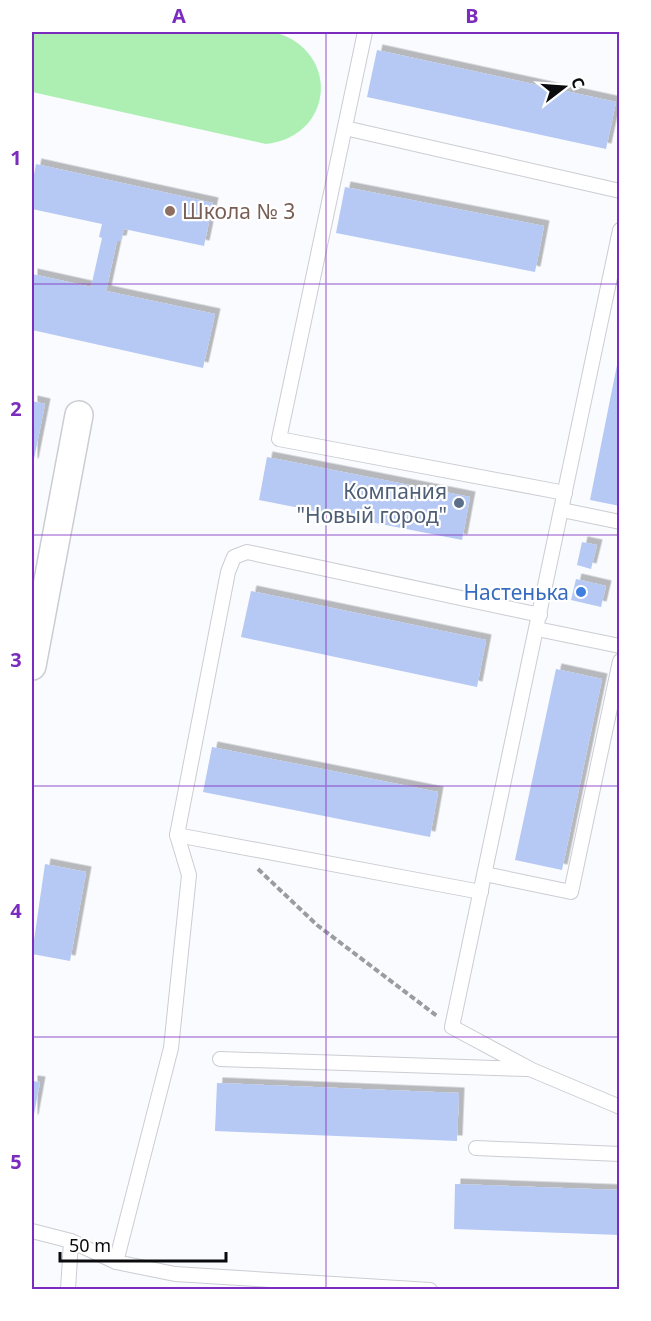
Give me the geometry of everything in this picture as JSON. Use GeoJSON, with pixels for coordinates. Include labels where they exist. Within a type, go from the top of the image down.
{"type":"FeatureCollection","features":[{"type":"Feature","properties":{"kind":"street"},"geometry":{"type":"LineString","coordinates":[[32,666],[36,615],[79,415]]}},
{"type":"Feature","properties":{"kind":"lane"},"geometry":{"type":"LineString","coordinates":[[365,32],[279,439],[566,493]]}},
{"type":"Feature","properties":{"kind":"lane"},"geometry":{"type":"LineString","coordinates":[[345,128],[620,191]]}},
{"type":"Feature","properties":{"kind":"lane"},"geometry":{"type":"LineString","coordinates":[[620,230],[615,277],[562,510],[452,1027],[532,1070],[620,1107]]}},
{"type":"Feature","properties":{"kind":"lane"},"geometry":{"type":"LineString","coordinates":[[562,510],[620,522]]}},
{"type":"Feature","properties":{"kind":"lane"},"geometry":{"type":"LineString","coordinates":[[116,1262],[171,1048],[189,874],[177,835],[228,572],[234,557],[247,552],[540,615]]}},
{"type":"Feature","properties":{"kind":"lane"},"geometry":{"type":"LineString","coordinates":[[537,629],[620,646]]}},
{"type":"Feature","properties":{"kind":"lane"},"geometry":{"type":"LineString","coordinates":[[485,874],[571,891],[620,661]]}},
{"type":"Feature","properties":{"kind":"lane"},"geometry":{"type":"LineString","coordinates":[[177,835],[481,892]]}},
{"type":"Feature","properties":{"kind":"lane"},"geometry":{"type":"LineString","coordinates":[[220,1059],[532,1070]]}},
{"type":"Feature","properties":{"kind":"lane"},"geometry":{"type":"LineString","coordinates":[[476,1148],[620,1154]]}},
{"type":"Feature","properties":{"kind":"lane"},"geometry":{"type":"LineString","coordinates":[[32,1231],[72,1241],[116,1262],[175,1274],[430,1290]]}},
{"type":"Feature","properties":{"kind":"lane"},"geometry":{"type":"LineString","coordinates":[[68,1290],[72,1241]]}},
{"type":"Feature","properties":{"kind":"lane"},"geometry":{"type":"LineString","coordinates":[[250,1290],[274,1281]]}},
{"type":"Feature","properties":{"kind":"path"},"geometry":{"type":"LineString","coordinates":[[231,844],[317,925],[452,1027]]}},
{"type":"Feature","properties":{"kind":"green space"},"geometry":{"type":"Polygon","coordinates":[[[32,32],[277,33],[298,43],[312,58],[319,75],[321,93],[316,111],[305,127],[288,138],[266,144],[32,92],[32,32]]]}},
{"type":"Feature","properties":{"kind":"building"},"geometry":{"type":"Polygon","coordinates":[[[377,50],[616,102],[606,149],[367,97],[377,50]]]}},
{"type":"Feature","properties":{"kind":"building"},"geometry":{"type":"Polygon","coordinates":[[[36,164],[213,203],[204,246],[124,229],[121,241],[117,241],[106,291],[215,314],[203,368],[32,330],[32,274],[91,287],[102,238],[99,237],[102,224],[32,209],[32,185],[36,164]]]}},
{"type":"Feature","properties":{"kind":"building"},"geometry":{"type":"Polygon","coordinates":[[[345,187],[544,226],[535,272],[336,233],[345,187]]]}},
{"type":"Feature","properties":{"kind":"building"},"geometry":{"type":"Polygon","coordinates":[[[618,360],[620,360],[620,506],[590,500],[618,360]]]}},
{"type":"Feature","properties":{"kind":"building"},"geometry":{"type":"Polygon","coordinates":[[[32,401],[45,404],[33,464],[32,464],[32,401]]]}},
{"type":"Feature","properties":{"kind":"building"},"geometry":{"type":"Polygon","coordinates":[[[267,457],[470,497],[462,540],[259,500],[267,457]]]}},
{"type":"Feature","properties":{"kind":"building"},"geometry":{"type":"Polygon","coordinates":[[[582,542],[597,545],[591,569],[577,565],[582,542]]]}},
{"type":"Feature","properties":{"kind":"building"},"geometry":{"type":"Polygon","coordinates":[[[576,579],[606,586],[601,607],[571,600],[576,579]]]}},
{"type":"Feature","properties":{"kind":"building"},"geometry":{"type":"Polygon","coordinates":[[[251,591],[486,640],[477,687],[241,637],[251,591]]]}},
{"type":"Feature","properties":{"kind":"building"},"geometry":{"type":"Polygon","coordinates":[[[556,669],[602,679],[562,870],[515,860],[556,669]]]}},
{"type":"Feature","properties":{"kind":"building"},"geometry":{"type":"Polygon","coordinates":[[[212,747],[438,792],[430,837],[203,792],[212,747]]]}},
{"type":"Feature","properties":{"kind":"building"},"geometry":{"type":"Polygon","coordinates":[[[45,864],[86,872],[70,961],[32,954],[45,864]]]}},
{"type":"Feature","properties":{"kind":"building"},"geometry":{"type":"Polygon","coordinates":[[[32,1081],[40,1082],[33,1120],[32,1120],[32,1081]]]}},
{"type":"Feature","properties":{"kind":"building"},"geometry":{"type":"Polygon","coordinates":[[[217,1083],[459,1093],[457,1141],[215,1131],[217,1083]]]}},
{"type":"Feature","properties":{"kind":"building"},"geometry":{"type":"Polygon","coordinates":[[[455,1184],[620,1190],[620,1235],[454,1229],[455,1184]]]}},
{"type":"Feature","properties":{"kind":"place","name":"Школа № 3"},"geometry":{"type":"Point","coordinates":[170,211]}},
{"type":"Feature","properties":{"kind":"place","name":"Компания \"Новый город\""},"geometry":{"type":"Point","coordinates":[459,503]}},
{"type":"Feature","properties":{"kind":"place","name":"Настенька"},"geometry":{"type":"Point","coordinates":[581,592]}}]}
